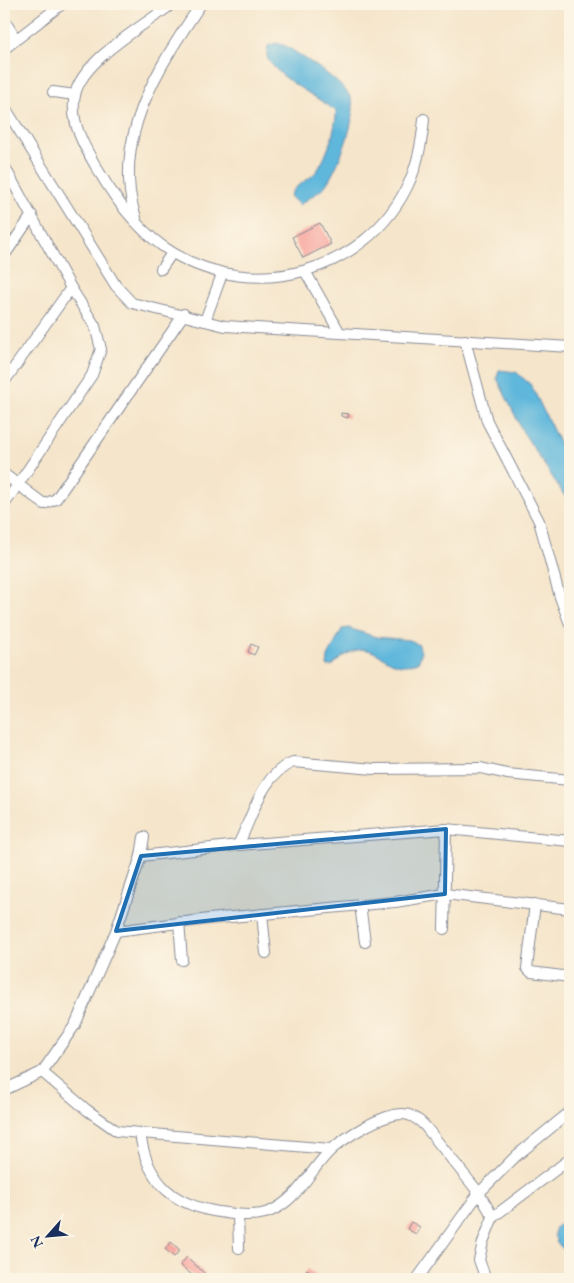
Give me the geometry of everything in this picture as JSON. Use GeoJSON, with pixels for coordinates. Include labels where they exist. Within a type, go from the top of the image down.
{"type":"FeatureCollection","features":[{"type":"Feature","properties":{"kind":"street"},"geometry":{"type":"LineString","coordinates":[[4,49],[62,4]]}},
{"type":"Feature","properties":{"kind":"street"},"geometry":{"type":"LineString","coordinates":[[172,4],[95,63],[83,77],[74,95],[75,116],[80,137],[104,180],[139,226],[172,253],[196,265],[222,274],[264,278],[306,271],[347,253],[366,239],[387,218],[408,186],[416,164],[424,119]]}},
{"type":"Feature","properties":{"kind":"street"},"geometry":{"type":"LineString","coordinates":[[139,226],[131,203],[128,183],[133,142],[145,96],[168,53],[201,4]]}},
{"type":"Feature","properties":{"kind":"street"},"geometry":{"type":"LineString","coordinates":[[4,20],[16,38]]}},
{"type":"Feature","properties":{"kind":"street"},"geometry":{"type":"LineString","coordinates":[[53,92],[74,95]]}},
{"type":"Feature","properties":{"kind":"street"},"geometry":{"type":"LineString","coordinates":[[4,106],[116,286],[132,302],[225,326],[570,347]]}},
{"type":"Feature","properties":{"kind":"street"},"geometry":{"type":"LineString","coordinates":[[4,166],[70,288],[95,326],[101,349],[92,375],[4,505]]}},
{"type":"Feature","properties":{"kind":"street"},"geometry":{"type":"LineString","coordinates":[[4,256],[32,215]]}},
{"type":"Feature","properties":{"kind":"street"},"geometry":{"type":"LineString","coordinates":[[161,269],[172,253]]}},
{"type":"Feature","properties":{"kind":"street"},"geometry":{"type":"LineString","coordinates":[[306,271],[340,333]]}},
{"type":"Feature","properties":{"kind":"street"},"geometry":{"type":"LineString","coordinates":[[205,321],[222,274]]}},
{"type":"Feature","properties":{"kind":"street"},"geometry":{"type":"LineString","coordinates":[[4,382],[70,288]]}},
{"type":"Feature","properties":{"kind":"street"},"geometry":{"type":"LineString","coordinates":[[4,474],[19,483],[29,494],[44,504],[56,499],[184,314]]}},
{"type":"Feature","properties":{"kind":"street"},"geometry":{"type":"LineString","coordinates":[[465,340],[487,421],[539,521],[560,597],[570,624]]}},
{"type":"Feature","properties":{"kind":"street"},"geometry":{"type":"LineString","coordinates":[[238,845],[269,779],[282,767],[293,762],[374,769],[481,768],[507,774],[570,780]]}},
{"type":"Feature","properties":{"kind":"street"},"geometry":{"type":"LineString","coordinates":[[444,929],[446,829]]}},
{"type":"Feature","properties":{"kind":"street"},"geometry":{"type":"LineString","coordinates":[[141,856],[238,845],[446,829],[570,841]]}},
{"type":"Feature","properties":{"kind":"street"},"geometry":{"type":"LineString","coordinates":[[4,1090],[42,1072],[83,1010],[116,931],[141,856],[144,837]]}},
{"type":"Feature","properties":{"kind":"street"},"geometry":{"type":"LineString","coordinates":[[116,931],[179,922],[360,905],[445,894],[570,909]]}},
{"type":"Feature","properties":{"kind":"street"},"geometry":{"type":"LineString","coordinates":[[535,904],[527,968],[531,972],[570,977]]}},
{"type":"Feature","properties":{"kind":"street"},"geometry":{"type":"LineString","coordinates":[[360,905],[365,942]]}},
{"type":"Feature","properties":{"kind":"street"},"geometry":{"type":"LineString","coordinates":[[262,914],[266,953]]}},
{"type":"Feature","properties":{"kind":"street"},"geometry":{"type":"LineString","coordinates":[[179,922],[182,960]]}},
{"type":"Feature","properties":{"kind":"street"},"geometry":{"type":"LineString","coordinates":[[42,1072],[87,1110],[117,1131],[331,1149]]}},
{"type":"Feature","properties":{"kind":"street"},"geometry":{"type":"LineString","coordinates":[[417,1279],[479,1193],[516,1156],[570,1112]]}},
{"type":"Feature","properties":{"kind":"street"},"geometry":{"type":"LineString","coordinates":[[140,1133],[146,1160],[156,1180],[172,1196],[203,1210],[238,1215],[271,1211],[306,1182],[331,1149],[360,1130],[390,1116],[404,1114],[416,1118],[425,1126],[479,1193],[493,1217]]}},
{"type":"Feature","properties":{"kind":"street"},"geometry":{"type":"LineString","coordinates":[[486,1279],[479,1260],[483,1242],[493,1217],[570,1159]]}},
{"type":"Feature","properties":{"kind":"street"},"geometry":{"type":"LineString","coordinates":[[238,1215],[239,1248]]}},
{"type":"Feature","properties":{"kind":"highlighted area"},"geometry":{"type":"Polygon","coordinates":[[[446,829],[445,894],[116,931],[141,856],[446,829]]]}},
{"type":"Feature","properties":{"kind":"water"},"geometry":{"type":"Polygon","coordinates":[[[276,43],[286,46],[331,77],[346,91],[351,98],[353,106],[350,130],[335,170],[324,187],[299,205],[290,196],[298,186],[312,176],[319,168],[333,134],[336,111],[291,82],[275,68],[269,61],[267,54],[268,46],[276,43]]]}},
{"type":"Feature","properties":{"kind":"water"},"geometry":{"type":"Polygon","coordinates":[[[499,370],[516,372],[531,385],[570,465],[570,504],[523,432],[497,378],[499,370]]]}},
{"type":"Feature","properties":{"kind":"water"},"geometry":{"type":"Polygon","coordinates":[[[348,628],[376,637],[410,640],[419,645],[421,653],[419,661],[406,665],[396,664],[378,654],[359,650],[347,654],[332,666],[327,666],[328,657],[342,629],[348,628]]]}},
{"type":"Feature","properties":{"kind":"water"},"geometry":{"type":"Polygon","coordinates":[[[570,1219],[570,1255],[557,1243],[554,1234],[556,1227],[570,1219]]]}},
{"type":"Feature","properties":{"kind":"building"},"geometry":{"type":"Polygon","coordinates":[[[320,223],[331,244],[303,258],[292,237],[320,223]]]}},
{"type":"Feature","properties":{"kind":"building"},"geometry":{"type":"Polygon","coordinates":[[[341,413],[349,414],[348,418],[341,416],[341,413]]]}},
{"type":"Feature","properties":{"kind":"building"},"geometry":{"type":"Polygon","coordinates":[[[251,644],[258,647],[254,655],[248,652],[251,644]]]}},
{"type":"Feature","properties":{"kind":"building"},"geometry":{"type":"Polygon","coordinates":[[[411,1222],[420,1227],[416,1234],[407,1229],[411,1222]]]}},
{"type":"Feature","properties":{"kind":"building"},"geometry":{"type":"Polygon","coordinates":[[[171,1242],[180,1250],[174,1257],[165,1249],[171,1242]]]}},
{"type":"Feature","properties":{"kind":"building"},"geometry":{"type":"Polygon","coordinates":[[[187,1257],[210,1279],[197,1279],[180,1265],[187,1257]]]}},
{"type":"Feature","properties":{"kind":"building"},"geometry":{"type":"Polygon","coordinates":[[[307,1269],[321,1279],[309,1279],[303,1275],[307,1269]]]}}]}
